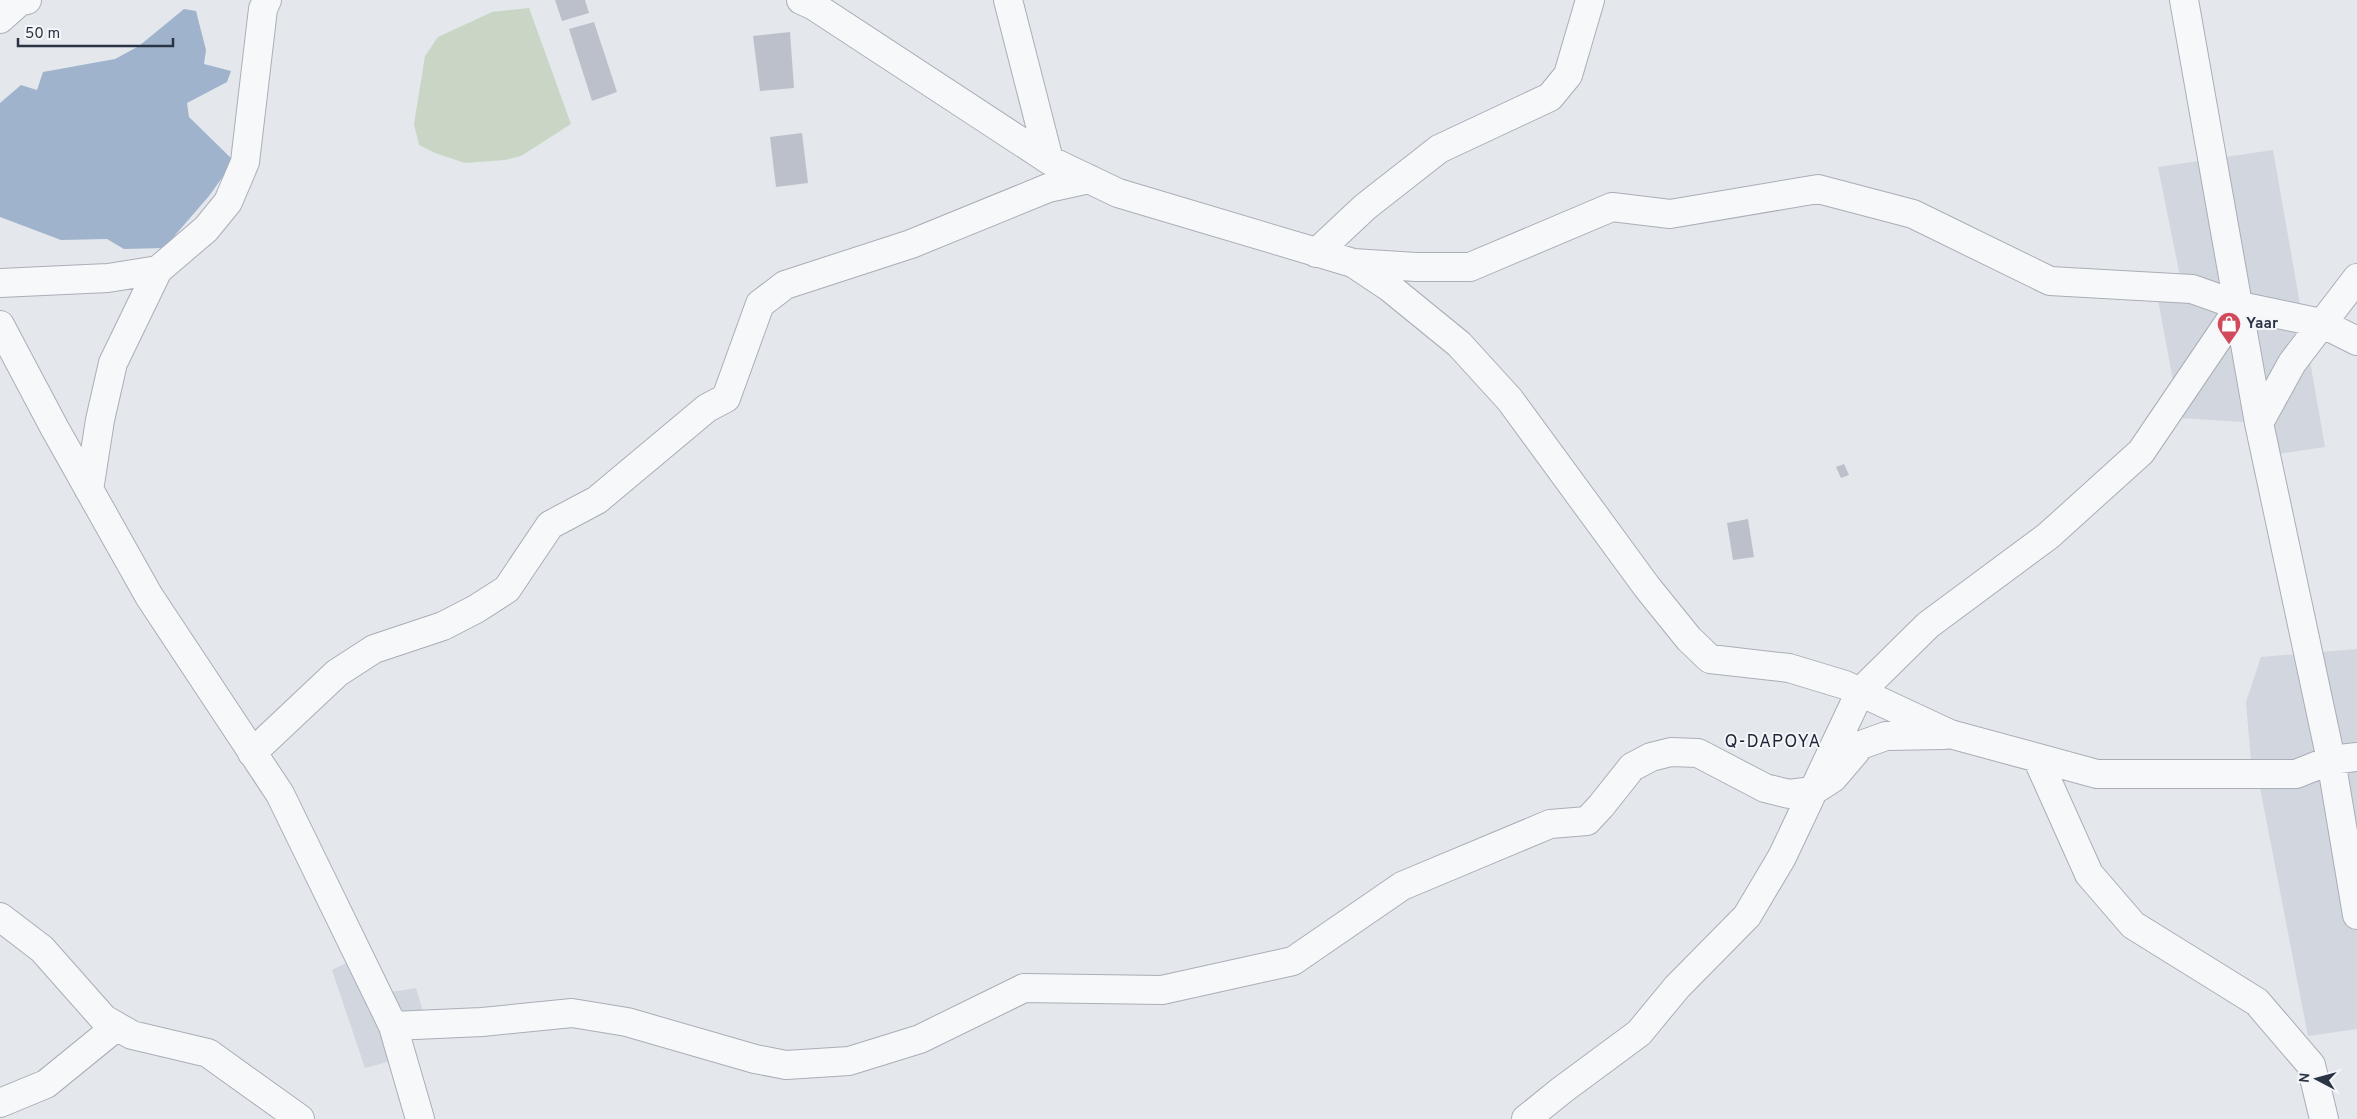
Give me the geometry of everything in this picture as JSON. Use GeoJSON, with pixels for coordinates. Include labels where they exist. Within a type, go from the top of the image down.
{"type":"FeatureCollection","features":[{"type":"Feature","properties":{"kind":"street"},"geometry":{"type":"LineString","coordinates":[[0,19],[19,2],[28,0]]}},
{"type":"Feature","properties":{"kind":"street"},"geometry":{"type":"LineString","coordinates":[[89,490],[100,420],[112,363],[158,270],[206,229],[228,202],[245,162],[263,9],[267,0]]}},
{"type":"Feature","properties":{"kind":"street"},"geometry":{"type":"LineString","coordinates":[[801,0],[814,6],[1049,160],[1118,193],[1352,263],[1416,267],[1470,266],[1612,206],[1670,214],[1818,189],[1913,214],[2050,281],[2192,289],[2240,306],[2320,323],[2357,341]]}},
{"type":"Feature","properties":{"kind":"street"},"geometry":{"type":"LineString","coordinates":[[1008,0],[1049,160]]}},
{"type":"Feature","properties":{"kind":"street"},"geometry":{"type":"LineString","coordinates":[[1316,253],[1365,207],[1439,149],[1550,97],[1568,75],[1590,0]]}},
{"type":"Feature","properties":{"kind":"street"},"geometry":{"type":"LineString","coordinates":[[2184,0],[2240,306],[2258,423],[2344,758],[2357,916]]}},
{"type":"Feature","properties":{"kind":"street"},"geometry":{"type":"LineString","coordinates":[[252,753],[337,674],[374,649],[443,626],[476,609],[507,588],[550,525],[597,500],[707,408],[726,398],[760,304],[785,285],[911,244],[1048,188],[1089,179]]}},
{"type":"Feature","properties":{"kind":"street"},"geometry":{"type":"LineString","coordinates":[[1352,263],[1389,287],[1459,344],[1510,400],[1647,587],[1689,639],[1710,660],[1789,668],[1845,685],[1950,734],[2097,774],[2296,774],[2344,758]]}},
{"type":"Feature","properties":{"kind":"street"},"geometry":{"type":"LineString","coordinates":[[0,282],[108,278],[158,270]]}},
{"type":"Feature","properties":{"kind":"street"},"geometry":{"type":"LineString","coordinates":[[2258,423],[2292,363],[2320,323],[2357,278]]}},
{"type":"Feature","properties":{"kind":"street"},"geometry":{"type":"LineString","coordinates":[[1526,1119],[1639,1033],[1677,987],[1747,916],[1782,857],[1860,692],[1928,625],[2048,536],[2141,452],[2240,306]]}},
{"type":"Feature","properties":{"kind":"street"},"geometry":{"type":"LineString","coordinates":[[0,325],[89,490],[149,596],[280,794],[393,1026],[420,1119]]}},
{"type":"Feature","properties":{"kind":"street"},"geometry":{"type":"LineString","coordinates":[[393,1026],[482,1022],[572,1013],[627,1022],[755,1059],[786,1065],[849,1061],[920,1038],[1024,988],[1162,990],[1293,961],[1402,886],[1550,824],[1587,820],[1601,806],[1632,767],[1651,757],[1671,752],[1698,753],[1765,788],[1789,794],[1813,791],[1833,778],[1861,746],[1886,736],[1950,734]]}},
{"type":"Feature","properties":{"kind":"street"},"geometry":{"type":"LineString","coordinates":[[2037,758],[2089,874],[2133,925],[2257,1002],[2311,1064],[2324,1119]]}},
{"type":"Feature","properties":{"kind":"street"},"geometry":{"type":"LineString","coordinates":[[0,917],[42,949],[104,1019],[132,1035],[208,1053],[300,1119]]}},
{"type":"Feature","properties":{"kind":"street"},"geometry":{"type":"LineString","coordinates":[[0,1103],[46,1084],[116,1026]]}},
{"type":"Feature","properties":{"kind":"shaded area"},"geometry":{"type":"Polygon","coordinates":[[[2273,150],[2325,447],[2265,456],[2258,423],[2180,418],[2155,284],[2181,281],[2158,167],[2273,150]]]}},
{"type":"Feature","properties":{"kind":"shaded area"},"geometry":{"type":"Polygon","coordinates":[[[2357,649],[2357,1029],[2308,1036],[2256,767],[2251,761],[2246,702],[2261,657],[2357,649]]]}},
{"type":"Feature","properties":{"kind":"shaded area"},"geometry":{"type":"Polygon","coordinates":[[[360,956],[378,994],[416,988],[427,1024],[393,1026],[402,1058],[365,1068],[332,970],[360,956]]]}},
{"type":"Feature","properties":{"kind":"green space"},"geometry":{"type":"Polygon","coordinates":[[[529,8],[571,124],[521,156],[505,160],[465,163],[435,153],[419,145],[414,124],[425,56],[438,37],[492,12],[529,8]]]}},
{"type":"Feature","properties":{"kind":"water"},"geometry":{"type":"Polygon","coordinates":[[[184,9],[196,11],[206,50],[204,64],[231,71],[227,82],[187,103],[189,117],[234,161],[209,196],[164,248],[124,249],[107,239],[61,240],[0,217],[0,103],[21,85],[37,90],[43,72],[115,59],[139,46],[184,9]]]}},
{"type":"Feature","properties":{"kind":"building"},"geometry":{"type":"Polygon","coordinates":[[[555,0],[585,0],[589,13],[562,21],[555,0]]]}},
{"type":"Feature","properties":{"kind":"building"},"geometry":{"type":"Polygon","coordinates":[[[594,22],[617,92],[592,101],[569,29],[594,22]]]}},
{"type":"Feature","properties":{"kind":"building"},"geometry":{"type":"Polygon","coordinates":[[[790,32],[794,88],[760,91],[753,36],[790,32]]]}},
{"type":"Feature","properties":{"kind":"building"},"geometry":{"type":"Polygon","coordinates":[[[802,133],[808,183],[776,187],[770,137],[802,133]]]}},
{"type":"Feature","properties":{"kind":"building"},"geometry":{"type":"Polygon","coordinates":[[[1844,464],[1849,475],[1841,478],[1836,467],[1844,464]]]}},
{"type":"Feature","properties":{"kind":"building"},"geometry":{"type":"Polygon","coordinates":[[[1748,519],[1754,557],[1733,560],[1727,523],[1748,519]]]}},
{"type":"Feature","properties":{"kind":"place","name":"Yaar"},"geometry":{"type":"Point","coordinates":[2229,345]}},
{"type":"Feature","properties":{"kind":"district","name":"Q-DAPOYA"},"geometry":{"type":"Point","coordinates":[1773,742]}}]}
